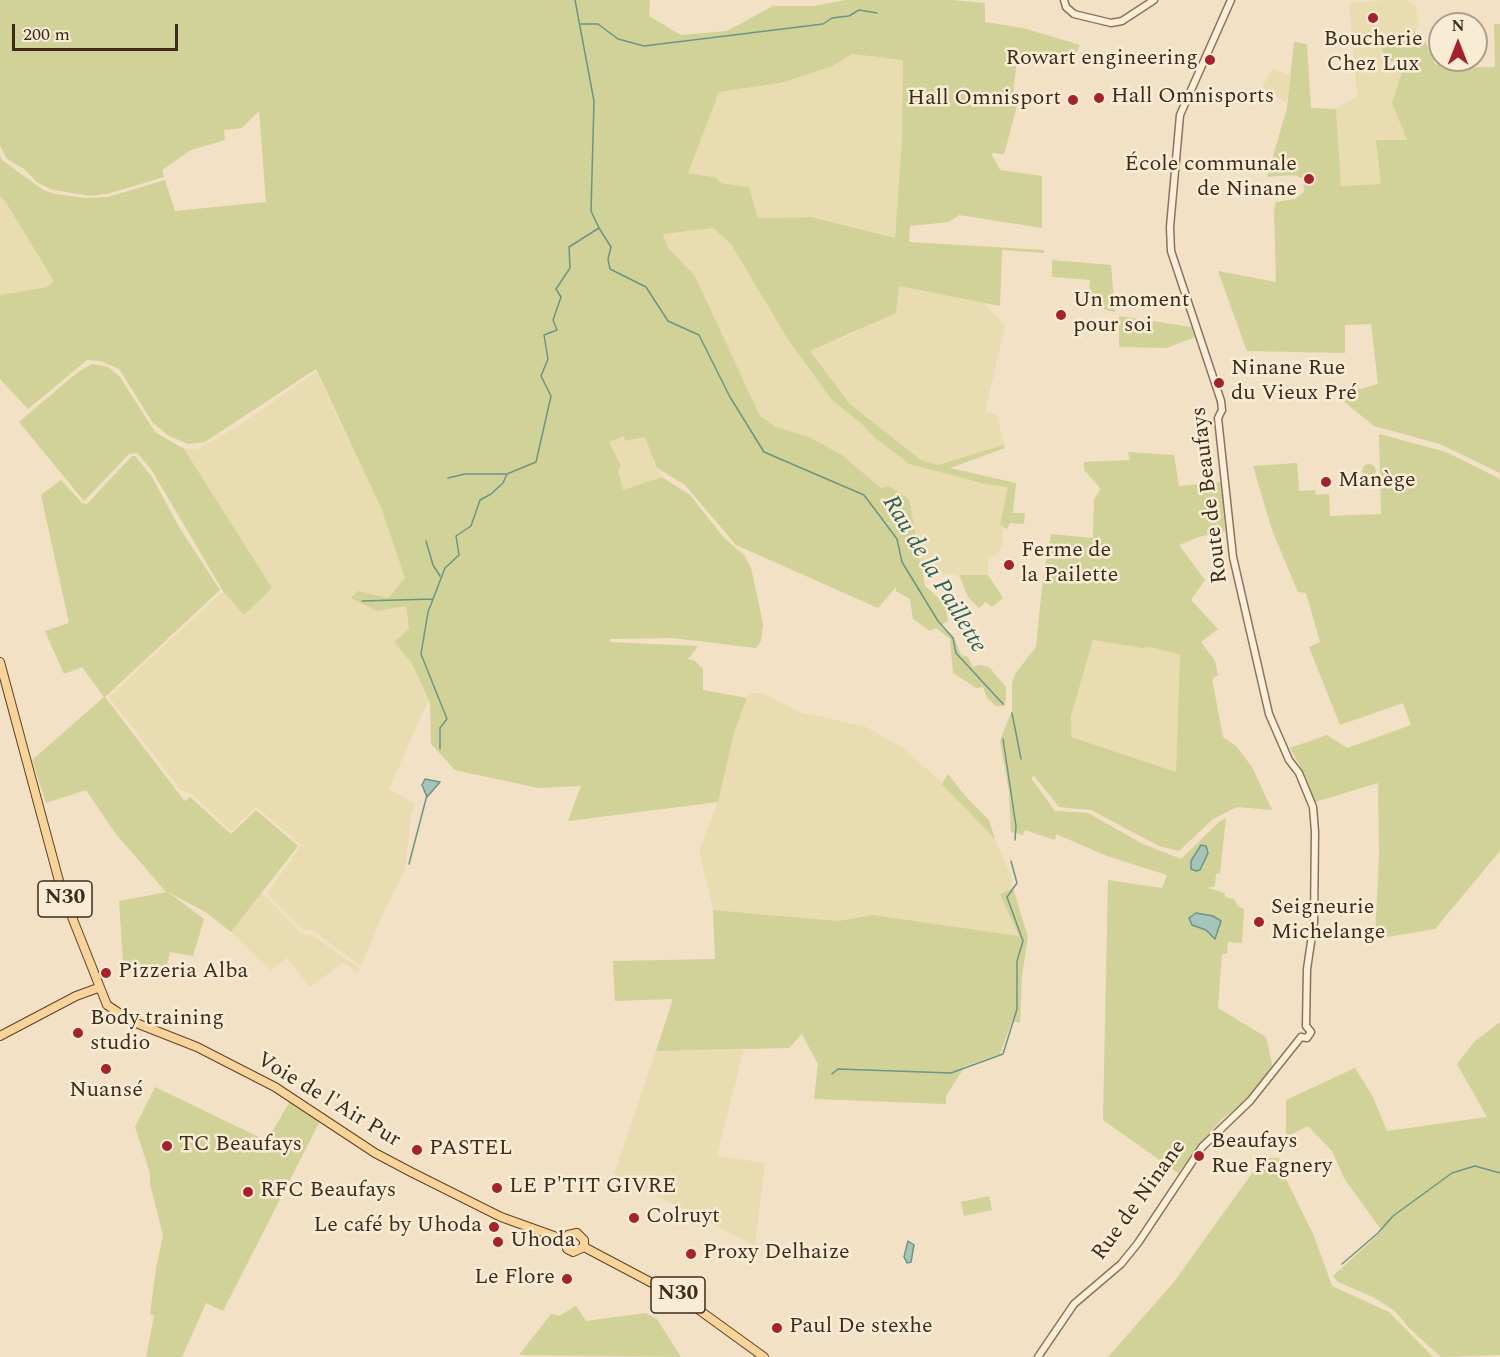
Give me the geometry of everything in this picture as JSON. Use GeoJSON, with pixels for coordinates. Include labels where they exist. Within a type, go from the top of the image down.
{"type":"FeatureCollection","features":[{"type":"Feature","properties":{"kind":"main road","name":"Voie de l'Air Pur"},"geometry":{"type":"LineString","coordinates":[[0,662],[62,892],[98,988],[107,1005],[121,1016],[205,1051],[275,1087],[375,1153],[439,1186],[501,1217],[565,1240]]}},
{"type":"Feature","properties":{"kind":"main road"},"geometry":{"type":"LineString","coordinates":[[0,1036],[76,996],[98,988]]}},
{"type":"Feature","properties":{"kind":"main road"},"geometry":{"type":"LineString","coordinates":[[577,1233],[583,1237],[584,1247],[573,1252],[567,1249],[565,1240],[568,1235],[577,1233]]}},
{"type":"Feature","properties":{"kind":"main road","name":"N30"},"geometry":{"type":"LineString","coordinates":[[584,1247],[688,1302],[764,1357]]}},
{"type":"Feature","properties":{"kind":"street"},"geometry":{"type":"LineString","coordinates":[[1064,0],[1066,7],[1074,14],[1118,23],[1154,0]]}},
{"type":"Feature","properties":{"kind":"street","name":"Route de Beaufays"},"geometry":{"type":"LineString","coordinates":[[1231,0],[1180,115],[1170,227],[1171,251],[1221,401],[1222,410],[1218,418],[1233,557],[1269,714],[1289,760],[1299,773],[1312,807],[1315,832],[1314,922],[1306,969],[1306,1026],[1311,1034],[1307,1038],[1302,1037]]}},
{"type":"Feature","properties":{"kind":"street","name":"Rue de Ninane"},"geometry":{"type":"LineString","coordinates":[[1038,1357],[1074,1304],[1104,1281],[1132,1250],[1202,1146],[1250,1101],[1302,1037]]}},
{"type":"Feature","properties":{"kind":"shaded area"},"geometry":{"type":"Polygon","coordinates":[[[1405,0],[1415,5],[1419,25],[1408,43],[1391,34],[1406,60],[1393,103],[1407,141],[1381,184],[1341,186],[1336,109],[1357,96],[1349,3],[1405,0]]]}},
{"type":"Feature","properties":{"kind":"shaded area"},"geometry":{"type":"Polygon","coordinates":[[[852,54],[903,60],[902,139],[895,238],[813,217],[758,218],[749,187],[720,183],[687,173],[719,92],[781,83],[833,66],[852,54]]]}},
{"type":"Feature","properties":{"kind":"shaded area"},"geometry":{"type":"Polygon","coordinates":[[[1273,69],[1290,75],[1287,103],[1262,87],[1273,69]]]}},
{"type":"Feature","properties":{"kind":"shaded area"},"geometry":{"type":"Polygon","coordinates":[[[0,197],[5,201],[54,281],[47,287],[0,295],[0,197]]]}},
{"type":"Feature","properties":{"kind":"shaded area"},"geometry":{"type":"Polygon","coordinates":[[[713,228],[731,244],[789,341],[832,400],[875,438],[909,464],[985,484],[1009,487],[1000,525],[1003,527],[1002,545],[997,555],[988,557],[988,575],[921,574],[909,499],[881,488],[842,455],[809,437],[776,427],[760,416],[695,276],[668,248],[663,233],[713,228]]]}},
{"type":"Feature","properties":{"kind":"shaded area"},"geometry":{"type":"Polygon","coordinates":[[[898,286],[983,302],[1005,326],[985,412],[997,415],[1004,445],[938,465],[921,460],[850,404],[810,351],[857,332],[898,286]]]}},
{"type":"Feature","properties":{"kind":"shaded area"},"geometry":{"type":"Polygon","coordinates":[[[316,372],[382,510],[405,578],[388,598],[358,591],[377,611],[406,605],[409,629],[394,642],[411,662],[428,701],[389,789],[415,803],[411,816],[405,870],[384,911],[361,966],[312,930],[303,930],[267,894],[301,845],[256,807],[231,831],[193,795],[181,790],[109,697],[223,591],[244,615],[272,588],[184,449],[197,449],[235,428],[316,372]]]}},
{"type":"Feature","properties":{"kind":"shaded area"},"geometry":{"type":"Polygon","coordinates":[[[624,435],[625,441],[645,437],[654,459],[653,462],[662,477],[623,490],[609,442],[624,435]]]}},
{"type":"Feature","properties":{"kind":"shaded area"},"geometry":{"type":"Polygon","coordinates":[[[1093,640],[1142,648],[1151,647],[1180,655],[1176,772],[1071,737],[1071,716],[1093,640]]]}},
{"type":"Feature","properties":{"kind":"shaded area"},"geometry":{"type":"Polygon","coordinates":[[[749,693],[761,693],[800,712],[866,727],[905,749],[956,796],[995,839],[1011,876],[1013,888],[1000,894],[1020,936],[873,915],[838,921],[713,910],[699,852],[716,806],[734,733],[749,693]]]}},
{"type":"Feature","properties":{"kind":"shaded area"},"geometry":{"type":"Polygon","coordinates":[[[262,893],[302,934],[312,935],[360,969],[357,973],[344,962],[310,987],[287,958],[270,970],[231,932],[262,893]]]}},
{"type":"Feature","properties":{"kind":"shaded area"},"geometry":{"type":"Polygon","coordinates":[[[744,1050],[717,1156],[765,1163],[755,1246],[614,1174],[656,1051],[744,1050]]]}},
{"type":"Feature","properties":{"kind":"green space"},"geometry":{"type":"Polygon","coordinates":[[[0,0],[650,0],[649,16],[681,35],[727,31],[773,6],[814,6],[846,0],[951,0],[985,3],[985,22],[1023,28],[1080,45],[1071,64],[1017,60],[1013,94],[1020,95],[1004,154],[991,153],[1000,170],[1042,176],[1042,228],[959,215],[949,222],[910,226],[909,242],[1044,250],[1044,253],[1002,250],[1000,306],[899,286],[896,313],[810,351],[850,404],[921,460],[938,465],[1004,445],[1005,448],[950,468],[1016,483],[1013,513],[1025,513],[1024,524],[1010,523],[1007,529],[1000,525],[1008,487],[985,484],[909,464],[832,400],[789,341],[731,244],[713,228],[663,234],[668,248],[695,276],[760,416],[776,427],[809,437],[842,455],[881,488],[889,486],[909,499],[925,586],[944,603],[946,611],[948,621],[940,626],[954,637],[961,655],[968,657],[973,667],[979,665],[989,667],[1006,687],[1005,706],[996,706],[987,698],[983,687],[976,688],[953,673],[950,639],[936,628],[930,631],[913,619],[910,599],[896,591],[896,587],[878,608],[736,545],[685,485],[657,468],[645,437],[625,441],[624,436],[609,442],[621,466],[618,471],[623,490],[662,477],[690,495],[724,538],[745,556],[751,568],[763,623],[761,641],[756,648],[672,638],[610,639],[610,642],[698,646],[688,659],[695,661],[703,669],[703,690],[747,698],[734,733],[718,802],[568,821],[581,786],[539,788],[455,770],[431,744],[430,703],[411,662],[394,642],[409,629],[406,606],[377,611],[351,598],[358,591],[388,598],[405,578],[382,510],[316,369],[205,442],[188,444],[169,436],[153,423],[119,369],[101,361],[87,360],[28,409],[0,379],[0,295],[47,287],[54,281],[5,201],[0,197],[0,156],[2,160],[43,190],[56,194],[84,198],[108,197],[165,180],[175,211],[266,202],[259,111],[242,128],[224,130],[225,140],[191,150],[162,170],[164,177],[107,194],[91,196],[53,190],[38,183],[24,169],[7,159],[0,146],[0,0]],[[852,54],[833,66],[781,83],[719,92],[688,173],[717,178],[720,183],[749,187],[758,218],[812,217],[895,238],[902,139],[903,60],[852,54]]]}},
{"type":"Feature","properties":{"kind":"green space"},"geometry":{"type":"Polygon","coordinates":[[[1494,24],[1500,24],[1500,473],[1440,444],[1374,426],[1342,400],[1342,394],[1378,384],[1371,324],[1345,325],[1345,353],[1247,351],[1218,271],[1276,282],[1274,209],[1276,202],[1295,199],[1304,192],[1303,179],[1294,175],[1267,177],[1287,108],[1294,42],[1307,44],[1311,108],[1336,109],[1341,186],[1381,184],[1376,140],[1407,140],[1392,103],[1406,60],[1384,61],[1381,36],[1391,34],[1407,43],[1415,31],[1428,47],[1428,72],[1488,72],[1488,67],[1495,67],[1494,24]]]}},
{"type":"Feature","properties":{"kind":"green space"},"geometry":{"type":"Polygon","coordinates":[[[1052,260],[1111,265],[1115,312],[1088,305],[1090,280],[1052,277],[1052,260]]]}},
{"type":"Feature","properties":{"kind":"green space"},"geometry":{"type":"Polygon","coordinates":[[[1119,316],[1191,327],[1195,337],[1166,348],[1119,347],[1119,316]]]}},
{"type":"Feature","properties":{"kind":"green space"},"geometry":{"type":"Polygon","coordinates":[[[92,364],[108,367],[120,377],[155,432],[184,449],[272,588],[244,615],[223,591],[151,469],[137,453],[129,454],[84,501],[19,422],[78,372],[92,364]]]}},
{"type":"Feature","properties":{"kind":"green space"},"geometry":{"type":"Polygon","coordinates":[[[1379,434],[1446,452],[1500,479],[1500,851],[1435,929],[1375,939],[1379,856],[1378,783],[1315,802],[1306,777],[1290,748],[1327,735],[1347,748],[1411,725],[1403,703],[1340,725],[1309,647],[1320,642],[1306,593],[1298,592],[1272,530],[1253,466],[1297,463],[1299,491],[1315,490],[1316,495],[1329,494],[1330,516],[1381,514],[1379,434]]]}},
{"type":"Feature","properties":{"kind":"green space"},"geometry":{"type":"Polygon","coordinates":[[[1128,452],[1174,455],[1179,486],[1221,482],[1225,531],[1199,537],[1179,545],[1205,580],[1191,600],[1218,629],[1201,642],[1215,661],[1218,675],[1212,679],[1223,737],[1236,746],[1252,767],[1272,810],[1237,807],[1213,819],[1179,851],[1159,846],[1091,810],[1059,807],[1034,776],[1031,778],[1055,811],[1088,813],[1143,844],[1181,859],[1226,818],[1220,873],[1216,874],[1215,886],[1208,888],[1225,893],[1225,897],[1234,899],[1238,906],[1244,909],[1242,943],[1228,942],[1227,954],[1222,954],[1218,1008],[1266,1037],[1273,1068],[1245,1101],[1221,1120],[1178,1173],[1103,1120],[1108,880],[1162,888],[1167,875],[1107,856],[1056,834],[1055,840],[1025,830],[1023,835],[1011,832],[1009,792],[1000,741],[1012,710],[1012,683],[1015,674],[1036,647],[1043,578],[1051,534],[1093,538],[1094,499],[1101,489],[1084,470],[1084,462],[1130,460],[1128,452]],[[1093,640],[1071,716],[1071,737],[1176,772],[1180,655],[1151,647],[1142,648],[1093,640]]]}},
{"type":"Feature","properties":{"kind":"green space"},"geometry":{"type":"Polygon","coordinates":[[[132,456],[135,456],[152,477],[179,527],[220,590],[105,697],[185,801],[190,797],[231,834],[256,810],[298,846],[231,932],[207,913],[168,892],[204,919],[193,956],[170,952],[166,969],[123,962],[119,901],[166,892],[116,834],[86,790],[46,803],[32,760],[104,697],[82,667],[64,674],[45,631],[69,623],[41,495],[61,480],[82,503],[87,504],[132,456]]]}},
{"type":"Feature","properties":{"kind":"green space"},"geometry":{"type":"Polygon","coordinates":[[[1369,464],[1374,466],[1376,471],[1374,476],[1369,478],[1364,476],[1362,471],[1364,466],[1369,464]]]}},
{"type":"Feature","properties":{"kind":"green space"},"geometry":{"type":"Polygon","coordinates":[[[959,575],[988,575],[1003,598],[992,607],[986,602],[979,608],[968,597],[959,575]]]}},
{"type":"Feature","properties":{"kind":"green space"},"geometry":{"type":"Polygon","coordinates":[[[948,774],[966,797],[989,820],[995,839],[942,784],[948,774]]]}},
{"type":"Feature","properties":{"kind":"green space"},"geometry":{"type":"Polygon","coordinates":[[[1013,888],[1028,937],[1022,976],[1020,1023],[1012,1021],[1000,1054],[965,1066],[946,1096],[946,1104],[814,1099],[818,1064],[802,1034],[789,1048],[656,1051],[673,999],[615,1001],[613,961],[715,959],[713,910],[838,921],[873,915],[1019,936],[1000,894],[1013,888]]]}},
{"type":"Feature","properties":{"kind":"green space"},"geometry":{"type":"Polygon","coordinates":[[[1500,1022],[1500,1355],[1441,1357],[1410,1329],[1395,1311],[1373,1297],[1338,1282],[1333,1276],[1382,1231],[1344,1178],[1332,1151],[1308,1126],[1286,1137],[1286,1100],[1355,1068],[1373,1097],[1387,1131],[1487,1117],[1457,1064],[1475,1041],[1500,1022]]]}},
{"type":"Feature","properties":{"kind":"green space"},"geometry":{"type":"Polygon","coordinates":[[[155,1087],[267,1141],[290,1101],[320,1121],[223,1311],[206,1303],[182,1357],[146,1357],[154,1316],[150,1314],[156,1268],[163,1235],[150,1184],[150,1173],[135,1127],[155,1087]]]}},
{"type":"Feature","properties":{"kind":"green space"},"geometry":{"type":"Polygon","coordinates":[[[1263,1158],[1279,1158],[1281,1169],[1314,1236],[1332,1286],[1389,1312],[1433,1357],[1108,1357],[1174,1282],[1263,1158]]]}},
{"type":"Feature","properties":{"kind":"green space"},"geometry":{"type":"Polygon","coordinates":[[[989,1196],[992,1210],[964,1216],[961,1202],[989,1196]]]}},
{"type":"Feature","properties":{"kind":"green space"},"geometry":{"type":"Polygon","coordinates":[[[576,1306],[586,1321],[646,1313],[657,1319],[681,1357],[519,1355],[551,1314],[559,1316],[576,1306]]]}},
{"type":"Feature","properties":{"kind":"water"},"geometry":{"type":"Polygon","coordinates":[[[425,779],[440,782],[427,797],[422,785],[425,779]]]}},
{"type":"Feature","properties":{"kind":"water"},"geometry":{"type":"Polygon","coordinates":[[[1201,845],[1206,846],[1208,853],[1200,870],[1196,871],[1191,869],[1191,861],[1201,845]]]}},
{"type":"Feature","properties":{"kind":"water"},"geometry":{"type":"Polygon","coordinates":[[[1196,913],[1213,916],[1221,921],[1215,939],[1206,930],[1192,925],[1189,918],[1196,913]]]}},
{"type":"Feature","properties":{"kind":"water"},"geometry":{"type":"Polygon","coordinates":[[[908,1241],[914,1245],[911,1262],[907,1263],[904,1257],[908,1241]]]}},
{"type":"Feature","properties":{"kind":"waterway"},"geometry":{"type":"LineString","coordinates":[[440,749],[440,728],[447,719],[421,654],[428,612],[445,568],[459,555],[456,536],[471,526],[480,500],[503,483],[507,474],[536,462],[551,396],[541,376],[548,359],[544,335],[557,330],[553,320],[561,297],[556,289],[570,268],[569,247],[599,228],[591,211],[594,101],[575,0]]}},
{"type":"Feature","properties":{"kind":"waterway"},"geometry":{"type":"LineString","coordinates":[[581,24],[598,24],[618,39],[644,46],[823,24],[832,18],[849,16],[859,10],[877,13]]}},
{"type":"Feature","properties":{"kind":"waterway","name":"Rau de la Paillette"},"geometry":{"type":"LineString","coordinates":[[599,228],[611,247],[608,259],[610,269],[646,287],[668,321],[699,335],[730,397],[764,452],[864,495],[897,539],[902,562],[938,621],[953,638],[956,653],[1003,704]]}},
{"type":"Feature","properties":{"kind":"waterway"},"geometry":{"type":"LineString","coordinates":[[448,478],[465,474],[506,474]]}},
{"type":"Feature","properties":{"kind":"waterway"},"geometry":{"type":"LineString","coordinates":[[426,541],[433,565],[440,576]]}},
{"type":"Feature","properties":{"kind":"waterway"},"geometry":{"type":"LineString","coordinates":[[362,601],[433,599]]}},
{"type":"Feature","properties":{"kind":"waterway","name":"Rau de la Paillette"},"geometry":{"type":"LineString","coordinates":[[1012,713],[1021,759]]}},
{"type":"Feature","properties":{"kind":"waterway","name":"Rau de la Paillette"},"geometry":{"type":"LineString","coordinates":[[1003,739],[1016,826],[1015,840]]}},
{"type":"Feature","properties":{"kind":"waterway"},"geometry":{"type":"LineString","coordinates":[[409,864],[427,795]]}},
{"type":"Feature","properties":{"kind":"waterway","name":"Rau de la Paillette"},"geometry":{"type":"LineString","coordinates":[[832,1074],[838,1069],[951,1073],[1003,1054],[1017,1009],[1017,961],[1023,941],[1007,897],[1017,883],[1011,861]]}},
{"type":"Feature","properties":{"kind":"waterway"},"geometry":{"type":"LineString","coordinates":[[1342,1264],[1378,1233],[1393,1216],[1452,1173],[1475,1166],[1500,1173]]}},
{"type":"Feature","properties":{"kind":"place","name":"Boucherie Chez Lux"},"geometry":{"type":"Point","coordinates":[1373,18]}},
{"type":"Feature","properties":{"kind":"place","name":"Rowart engineering"},"geometry":{"type":"Point","coordinates":[1210,60]}},
{"type":"Feature","properties":{"kind":"place","name":"Hall Omnisports"},"geometry":{"type":"Point","coordinates":[1099,98]}},
{"type":"Feature","properties":{"kind":"place","name":"Hall Omnisport"},"geometry":{"type":"Point","coordinates":[1073,100]}},
{"type":"Feature","properties":{"kind":"place","name":"École communale de Ninane"},"geometry":{"type":"Point","coordinates":[1309,179]}},
{"type":"Feature","properties":{"kind":"place","name":"Un moment pour soi"},"geometry":{"type":"Point","coordinates":[1061,315]}},
{"type":"Feature","properties":{"kind":"place","name":"Ninane Rue du Vieux Pré"},"geometry":{"type":"Point","coordinates":[1219,383]}},
{"type":"Feature","properties":{"kind":"place","name":"Manège"},"geometry":{"type":"Point","coordinates":[1326,482]}},
{"type":"Feature","properties":{"kind":"place","name":"Ferme de la Pailette"},"geometry":{"type":"Point","coordinates":[1009,565]}},
{"type":"Feature","properties":{"kind":"place","name":"Seigneurie Michelange"},"geometry":{"type":"Point","coordinates":[1259,922]}},
{"type":"Feature","properties":{"kind":"place","name":"Pizzeria Alba"},"geometry":{"type":"Point","coordinates":[106,973]}},
{"type":"Feature","properties":{"kind":"place","name":"Body training studio"},"geometry":{"type":"Point","coordinates":[78,1033]}},
{"type":"Feature","properties":{"kind":"place","name":"Nuansé"},"geometry":{"type":"Point","coordinates":[106,1069]}},
{"type":"Feature","properties":{"kind":"place","name":"TC Beaufays"},"geometry":{"type":"Point","coordinates":[167,1146]}},
{"type":"Feature","properties":{"kind":"place","name":"PASTEL"},"geometry":{"type":"Point","coordinates":[417,1150]}},
{"type":"Feature","properties":{"kind":"place","name":"Beaufays Rue Fagnery"},"geometry":{"type":"Point","coordinates":[1199,1156]}},
{"type":"Feature","properties":{"kind":"place","name":"LE P'TIT GIVRE"},"geometry":{"type":"Point","coordinates":[497,1188]}},
{"type":"Feature","properties":{"kind":"place","name":"RFC Beaufays"},"geometry":{"type":"Point","coordinates":[248,1192]}},
{"type":"Feature","properties":{"kind":"place","name":"Colruyt"},"geometry":{"type":"Point","coordinates":[634,1218]}},
{"type":"Feature","properties":{"kind":"place","name":"Le café by Uhoda"},"geometry":{"type":"Point","coordinates":[494,1227]}},
{"type":"Feature","properties":{"kind":"place","name":"Uhoda"},"geometry":{"type":"Point","coordinates":[498,1242]}},
{"type":"Feature","properties":{"kind":"place","name":"Proxy Delhaize"},"geometry":{"type":"Point","coordinates":[691,1254]}},
{"type":"Feature","properties":{"kind":"place","name":"Le Flore"},"geometry":{"type":"Point","coordinates":[567,1279]}},
{"type":"Feature","properties":{"kind":"place","name":"Paul De stexhe"},"geometry":{"type":"Point","coordinates":[777,1328]}}]}
